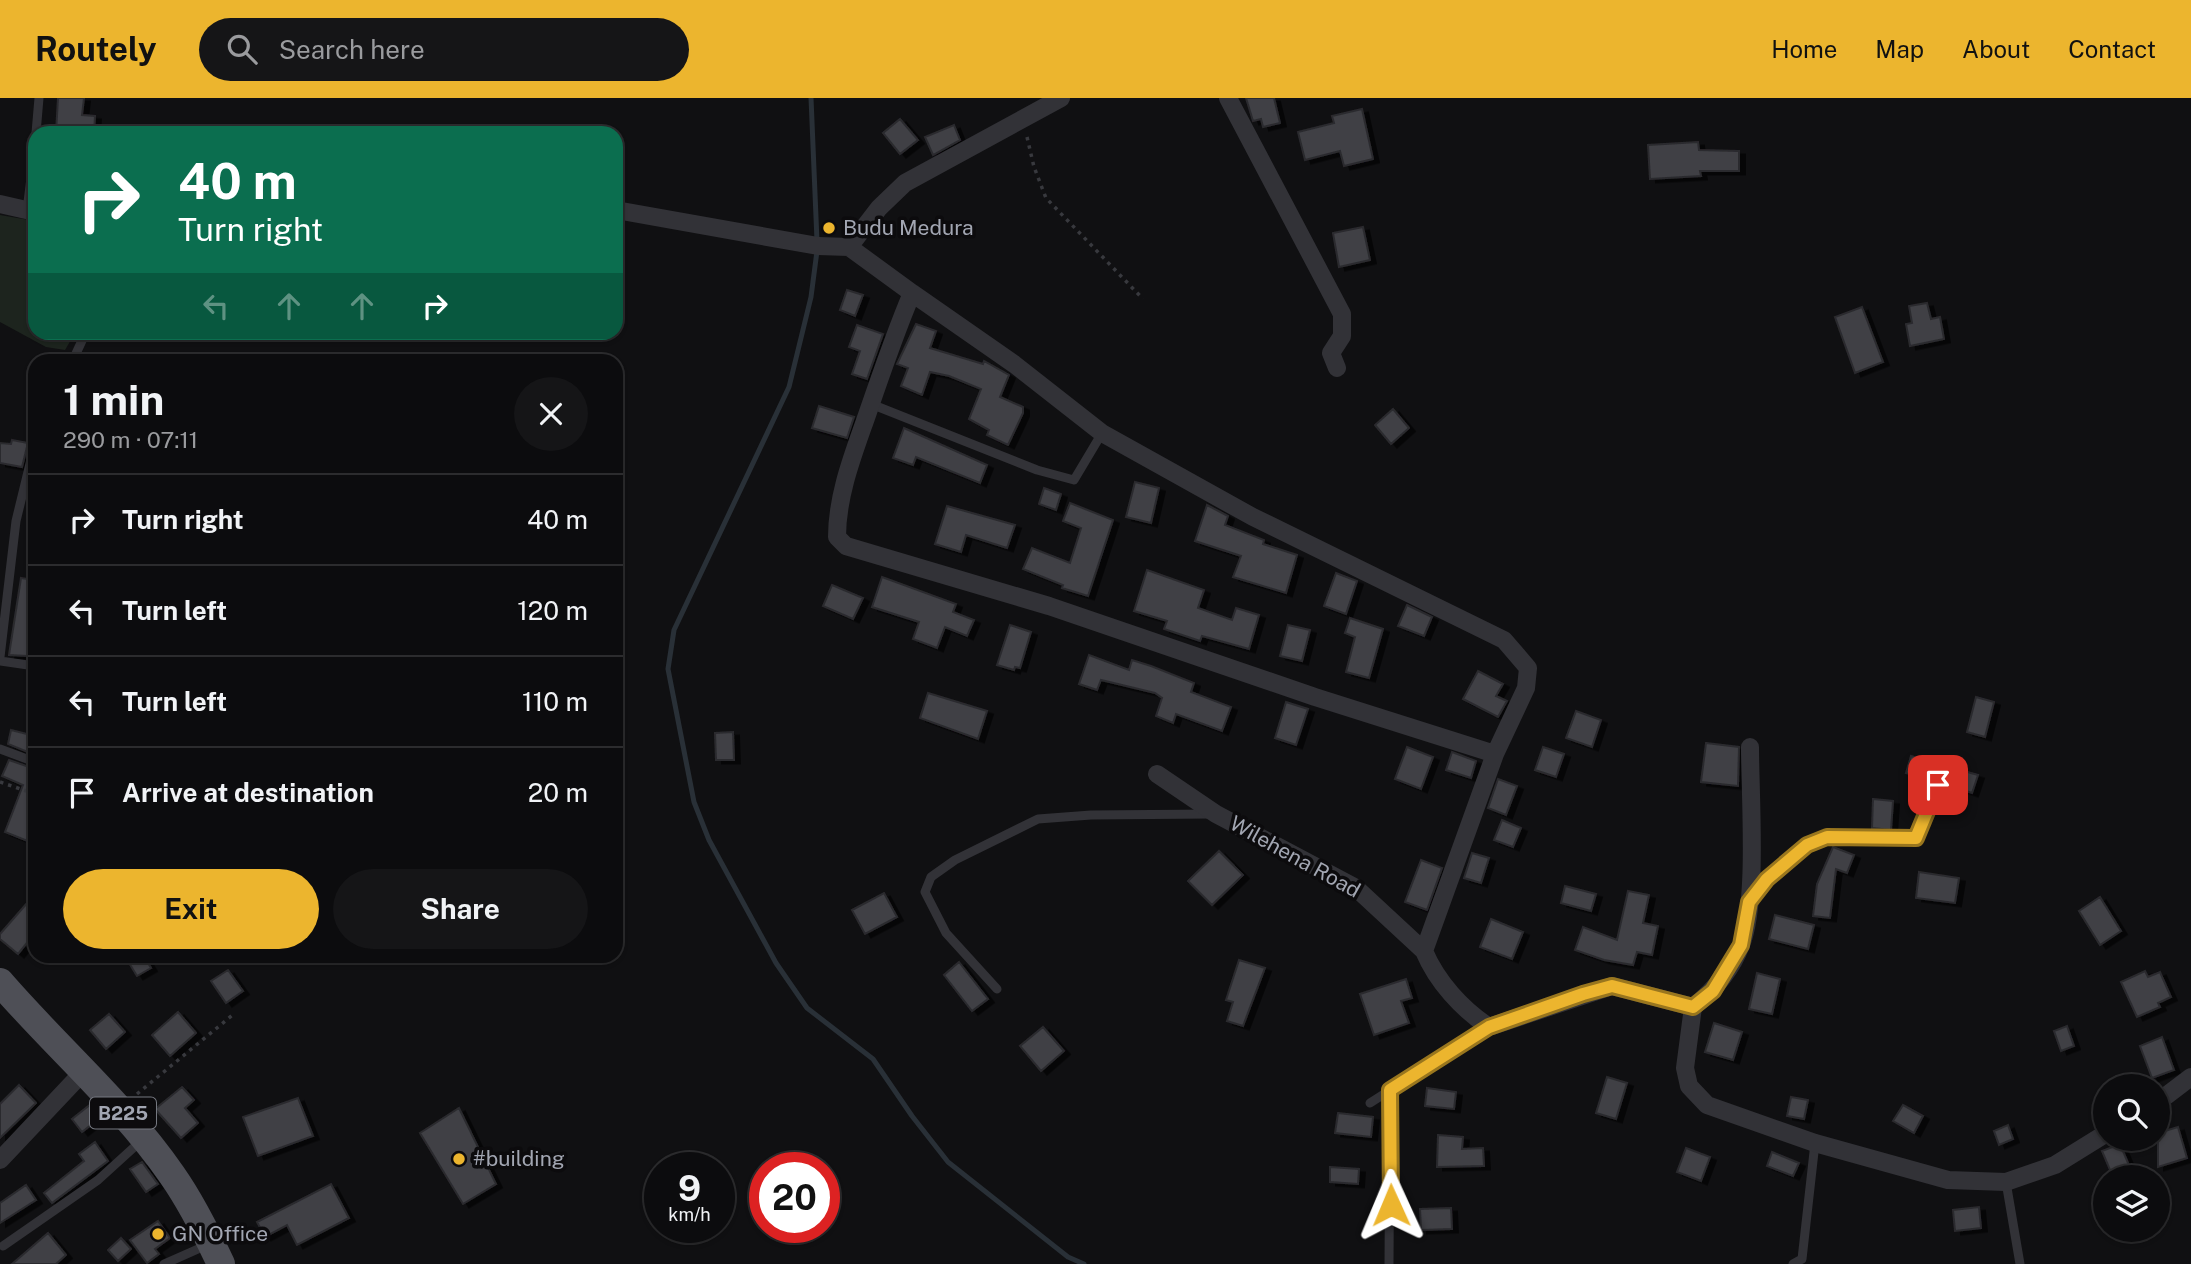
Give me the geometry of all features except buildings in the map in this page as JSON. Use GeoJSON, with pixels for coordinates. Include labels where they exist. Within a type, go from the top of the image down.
{"type":"FeatureCollection","features":[{"type":"Feature","properties":{"kind":"main road","name":"B225"},"geometry":{"type":"LineString","coordinates":[[0,982],[120,1109],[173,1175],[216,1254]]}},
{"type":"Feature","properties":{"kind":"street"},"geometry":{"type":"LineString","coordinates":[[849,247],[879,208],[905,183],[1061,98]]}},
{"type":"Feature","properties":{"kind":"street"},"geometry":{"type":"LineString","coordinates":[[1228,98],[1342,314],[1342,336],[1331,354],[1337,368]]}},
{"type":"Feature","properties":{"kind":"street"},"geometry":{"type":"LineString","coordinates":[[0,204],[28,210]]}},
{"type":"Feature","properties":{"kind":"street"},"geometry":{"type":"LineString","coordinates":[[623,211],[818,246],[849,247],[1014,365],[1102,433],[1253,517],[1504,640],[1528,668],[1526,688],[1495,754],[1424,951]]}},
{"type":"Feature","properties":{"kind":"street"},"geometry":{"type":"LineString","coordinates":[[912,293],[847,472],[837,517],[837,537],[846,546],[1049,606],[1302,693],[1495,754]]}},
{"type":"Feature","properties":{"kind":"street"},"geometry":{"type":"LineString","coordinates":[[1751,747],[1749,902],[1741,945],[1713,991],[1693,1007],[1685,1068],[1689,1086],[1707,1105],[1815,1143],[1948,1180],[2006,1182],[2055,1165],[2093,1141]]}},
{"type":"Feature","properties":{"kind":"street","name":"Wilehena Road"},"geometry":{"type":"LineString","coordinates":[[1157,774],[1216,814],[1356,888],[1390,915],[1424,951],[1430,965],[1465,1011],[1489,1027]]}},
{"type":"Feature","properties":{"kind":"street"},"geometry":{"type":"LineString","coordinates":[[1489,1027],[1612,986],[1693,1007]]}},
{"type":"Feature","properties":{"kind":"street"},"geometry":{"type":"LineString","coordinates":[[0,1160],[83,1071]]}},
{"type":"Feature","properties":{"kind":"street"},"geometry":{"type":"LineString","coordinates":[[2170,1093],[2191,1077]]}},
{"type":"Feature","properties":{"kind":"lane"},"geometry":{"type":"LineString","coordinates":[[37,126],[39,98]]}},
{"type":"Feature","properties":{"kind":"lane"},"geometry":{"type":"LineString","coordinates":[[870,404],[1037,470],[1074,480],[1102,433]]}},
{"type":"Feature","properties":{"kind":"lane"},"geometry":{"type":"LineString","coordinates":[[28,476],[16,521],[0,659],[28,665]]}},
{"type":"Feature","properties":{"kind":"lane"},"geometry":{"type":"LineString","coordinates":[[0,749],[28,759]]}},
{"type":"Feature","properties":{"kind":"lane"},"geometry":{"type":"LineString","coordinates":[[1749,902],[1767,879],[1807,845],[1827,837],[1916,838],[1938,785]]}},
{"type":"Feature","properties":{"kind":"lane"},"geometry":{"type":"LineString","coordinates":[[997,989],[946,933],[925,892],[931,877],[955,860],[1038,819],[1091,815],[1216,814]]}},
{"type":"Feature","properties":{"kind":"lane"},"geometry":{"type":"LineString","coordinates":[[1370,1102],[1489,1027]]}},
{"type":"Feature","properties":{"kind":"lane"},"geometry":{"type":"LineString","coordinates":[[1389,1264],[1390,1090]]}},
{"type":"Feature","properties":{"kind":"lane"},"geometry":{"type":"LineString","coordinates":[[3,1246],[99,1180],[143,1139]]}},
{"type":"Feature","properties":{"kind":"lane"},"geometry":{"type":"LineString","coordinates":[[1793,1264],[1802,1259],[1815,1143]]}},
{"type":"Feature","properties":{"kind":"lane"},"geometry":{"type":"LineString","coordinates":[[2006,1182],[2020,1264]]}},
{"type":"Feature","properties":{"kind":"lane"},"geometry":{"type":"LineString","coordinates":[[164,1264],[188,1251],[216,1254]]}},
{"type":"Feature","properties":{"kind":"path"},"geometry":{"type":"LineString","coordinates":[[1023,118],[1034,167],[1046,198],[1143,299]]}},
{"type":"Feature","properties":{"kind":"path"},"geometry":{"type":"LineString","coordinates":[[0,782],[28,792]]}},
{"type":"Feature","properties":{"kind":"path"},"geometry":{"type":"LineString","coordinates":[[120,1109],[234,1013]]}},
{"type":"Feature","properties":{"kind":"shaded area"},"geometry":{"type":"Polygon","coordinates":[[[0,215],[28,220],[28,337],[0,322],[0,215]]]}},
{"type":"Feature","properties":{"kind":"shaded area"},"geometry":{"type":"Polygon","coordinates":[[[33,340],[71,340],[65,350],[46,347],[33,340]]]}},
{"type":"Feature","properties":{"kind":"waterway"},"geometry":{"type":"LineString","coordinates":[[811,98],[817,241]]}},
{"type":"Feature","properties":{"kind":"waterway"},"geometry":{"type":"LineString","coordinates":[[817,251],[811,297],[789,387],[674,630],[668,669],[694,802],[709,840],[776,963],[807,1008],[873,1059],[948,1162],[1068,1257],[1084,1264]]}},
{"type":"Feature","properties":{"kind":"place","name":"Budu Medura"},"geometry":{"type":"Point","coordinates":[829,228]}},
{"type":"Feature","properties":{"kind":"place","name":"#building"},"geometry":{"type":"Point","coordinates":[459,1159]}},
{"type":"Feature","properties":{"kind":"place","name":"GN Office"},"geometry":{"type":"Point","coordinates":[158,1234]}},
{"type":"Feature","properties":{"kind":"route"},"geometry":{"type":"LineString","coordinates":[[1391,1205],[1390,1090],[1489,1027],[1612,986],[1693,1007],[1713,991],[1741,945],[1749,902],[1767,879],[1807,845],[1827,837],[1916,838],[1938,785]]}}]}
